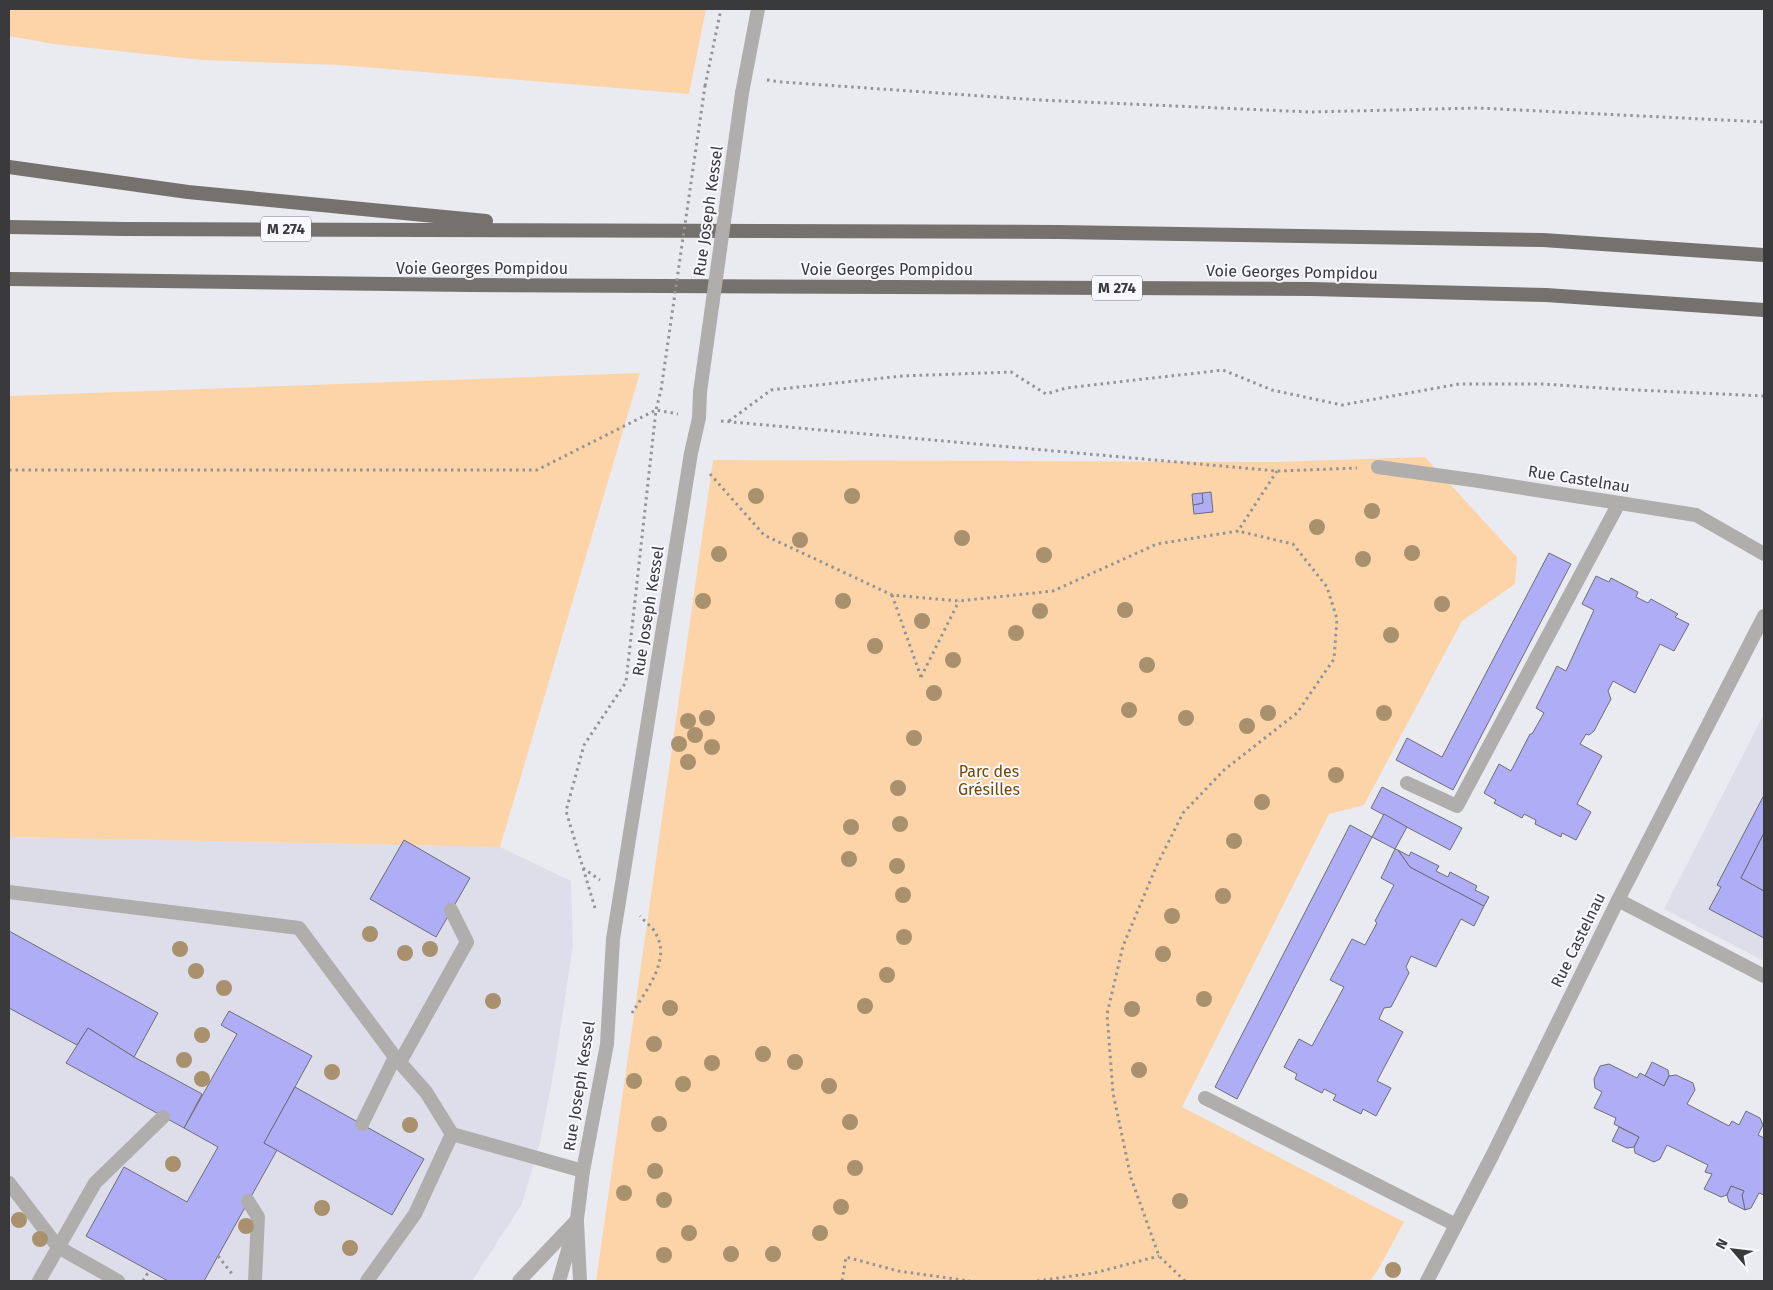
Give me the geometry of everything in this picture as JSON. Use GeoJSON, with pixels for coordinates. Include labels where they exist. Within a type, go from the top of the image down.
{"type":"FeatureCollection","features":[{"type":"Feature","properties":{"kind":"highway"},"geometry":{"type":"LineString","coordinates":[[9,167],[188,192],[564,229]]}},
{"type":"Feature","properties":{"kind":"highway","name":"M 274"},"geometry":{"type":"LineString","coordinates":[[9,227],[1059,232],[1543,240],[1764,255]]}},
{"type":"Feature","properties":{"kind":"highway","name":"Voie Georges Pompidou"},"geometry":{"type":"LineString","coordinates":[[9,279],[479,286],[1311,289],[1546,295],[1764,310]]}},
{"type":"Feature","properties":{"kind":"street","name":"Rue Joseph Kessel"},"geometry":{"type":"LineString","coordinates":[[559,1281],[577,1219],[583,1171],[607,1044],[613,939],[691,453],[699,418],[700,392],[742,93],[758,9]]}},
{"type":"Feature","properties":{"kind":"street","name":"Rue Castelnau"},"geometry":{"type":"LineString","coordinates":[[1378,467],[1696,515],[1764,554]]}},
{"type":"Feature","properties":{"kind":"street"},"geometry":{"type":"LineString","coordinates":[[1407,783],[1456,806],[1619,503]]}},
{"type":"Feature","properties":{"kind":"street","name":"Rue Castelnau"},"geometry":{"type":"LineString","coordinates":[[1427,1281],[1618,900],[1764,616]]}},
{"type":"Feature","properties":{"kind":"street"},"geometry":{"type":"LineString","coordinates":[[9,892],[299,928],[398,1059],[426,1092],[452,1134],[583,1171]]}},
{"type":"Feature","properties":{"kind":"street"},"geometry":{"type":"LineString","coordinates":[[1618,900],[1764,976]]}},
{"type":"Feature","properties":{"kind":"street"},"geometry":{"type":"LineString","coordinates":[[362,1124],[467,942],[451,910]]}},
{"type":"Feature","properties":{"kind":"street"},"geometry":{"type":"LineString","coordinates":[[1205,1098],[1456,1225]]}},
{"type":"Feature","properties":{"kind":"street"},"geometry":{"type":"LineString","coordinates":[[39,1281],[95,1183],[163,1117]]}},
{"type":"Feature","properties":{"kind":"street"},"geometry":{"type":"LineString","coordinates":[[367,1281],[415,1214],[452,1134]]}},
{"type":"Feature","properties":{"kind":"street"},"geometry":{"type":"LineString","coordinates":[[9,1184],[58,1247],[118,1281]]}},
{"type":"Feature","properties":{"kind":"street"},"geometry":{"type":"LineString","coordinates":[[248,1202],[258,1217],[256,1281]]}},
{"type":"Feature","properties":{"kind":"street","name":"Rue Joseph Kessel"},"geometry":{"type":"LineString","coordinates":[[577,1219],[580,1281]]}},
{"type":"Feature","properties":{"kind":"street"},"geometry":{"type":"LineString","coordinates":[[519,1281],[577,1219]]}},
{"type":"Feature","properties":{"kind":"path"},"geometry":{"type":"LineString","coordinates":[[582,867],[566,811],[584,745],[626,682],[656,410],[661,390],[705,86],[721,9]]}},
{"type":"Feature","properties":{"kind":"path"},"geometry":{"type":"LineString","coordinates":[[745,75],[780,82],[1039,100],[1310,112],[1478,108],[1764,122]]}},
{"type":"Feature","properties":{"kind":"path"},"geometry":{"type":"LineString","coordinates":[[728,421],[772,390],[902,376],[1011,372],[1046,394],[1066,388],[1223,370],[1272,390],[1342,405],[1459,384],[1544,384],[1615,390],[1764,396]]}},
{"type":"Feature","properties":{"kind":"path"},"geometry":{"type":"LineString","coordinates":[[9,470],[537,470],[656,410],[728,421],[1277,471],[1378,467]]}},
{"type":"Feature","properties":{"kind":"path"},"geometry":{"type":"LineString","coordinates":[[691,453],[764,535],[892,595],[959,601],[1053,591],[1157,544],[1238,531],[1293,544],[1327,587],[1337,619],[1334,659],[1297,713],[1224,770],[1183,814],[1156,867],[1123,946],[1107,1014],[1113,1093],[1131,1178],[1159,1256],[1185,1281]]}},
{"type":"Feature","properties":{"kind":"path"},"geometry":{"type":"LineString","coordinates":[[1238,531],[1277,471]]}},
{"type":"Feature","properties":{"kind":"path"},"geometry":{"type":"LineString","coordinates":[[892,595],[921,678],[959,601]]}},
{"type":"Feature","properties":{"kind":"path"},"geometry":{"type":"LineString","coordinates":[[218,1256],[238,1281]]}},
{"type":"Feature","properties":{"kind":"path"},"geometry":{"type":"LineString","coordinates":[[1037,1281],[1094,1273],[1159,1256]]}},
{"type":"Feature","properties":{"kind":"path"},"geometry":{"type":"LineString","coordinates":[[842,1281],[846,1257],[898,1271],[970,1281]]}},
{"type":"Feature","properties":{"kind":"path"},"geometry":{"type":"LineString","coordinates":[[142,1281],[149,1271]]}},
{"type":"Feature","properties":{"kind":"shaded area"},"geometry":{"type":"Polygon","coordinates":[[[1764,714],[1764,961],[1664,909],[1764,714]]]}},
{"type":"Feature","properties":{"kind":"shaded area"},"geometry":{"type":"Polygon","coordinates":[[[9,837],[500,847],[571,881],[573,945],[555,1065],[540,1143],[522,1204],[472,1281],[9,1281],[9,837]]]}},
{"type":"Feature","properties":{"kind":"green space"},"geometry":{"type":"Polygon","coordinates":[[[9,9],[706,9],[689,94],[339,65],[201,60],[54,44],[9,36],[9,9]]]}},
{"type":"Feature","properties":{"kind":"green space"},"geometry":{"type":"Polygon","coordinates":[[[640,373],[500,847],[9,837],[9,396],[640,373]]]}},
{"type":"Feature","properties":{"kind":"green space","name":"Parc des Grésilles"},"geometry":{"type":"Polygon","coordinates":[[[1425,457],[1517,557],[1515,584],[1462,621],[1364,805],[1329,814],[1182,1107],[1404,1222],[1370,1281],[596,1281],[713,460],[1275,462],[1425,457]]]}},
{"type":"Feature","properties":{"kind":"building"},"geometry":{"type":"Polygon","coordinates":[[[1211,492],[1213,512],[1194,514],[1193,505],[1203,503],[1202,493],[1211,492]]]}},
{"type":"Feature","properties":{"kind":"building"},"geometry":{"type":"Polygon","coordinates":[[[1202,493],[1203,503],[1193,505],[1192,494],[1202,493]]]}},
{"type":"Feature","properties":{"kind":"building"},"geometry":{"type":"Polygon","coordinates":[[[1549,553],[1571,564],[1453,790],[1396,760],[1407,738],[1442,757],[1549,553]]]}},
{"type":"Feature","properties":{"kind":"building"},"geometry":{"type":"Polygon","coordinates":[[[1596,576],[1609,582],[1611,578],[1638,592],[1636,597],[1648,603],[1651,599],[1678,614],[1675,617],[1689,624],[1674,651],[1660,644],[1635,693],[1613,681],[1608,691],[1611,699],[1594,731],[1589,735],[1586,734],[1580,744],[1602,756],[1577,804],[1591,812],[1576,840],[1562,833],[1561,837],[1535,824],[1536,820],[1524,814],[1522,818],[1494,803],[1496,800],[1484,793],[1499,764],[1511,771],[1530,734],[1532,734],[1544,713],[1536,708],[1557,666],[1566,671],[1594,610],[1582,604],[1596,576]]]}},
{"type":"Feature","properties":{"kind":"building"},"geometry":{"type":"Polygon","coordinates":[[[1382,787],[1462,828],[1450,850],[1371,808],[1382,787]]]}},
{"type":"Feature","properties":{"kind":"building"},"geometry":{"type":"Polygon","coordinates":[[[1764,795],[1764,833],[1741,878],[1764,891],[1764,938],[1709,909],[1721,887],[1717,885],[1764,795]]]}},
{"type":"Feature","properties":{"kind":"building"},"geometry":{"type":"Polygon","coordinates":[[[1384,814],[1407,827],[1395,849],[1372,837],[1384,814]]]}},
{"type":"Feature","properties":{"kind":"building"},"geometry":{"type":"Polygon","coordinates":[[[1350,825],[1372,837],[1237,1099],[1215,1087],[1350,825]]]}},
{"type":"Feature","properties":{"kind":"building"},"geometry":{"type":"Polygon","coordinates":[[[1764,833],[1764,891],[1741,878],[1764,833]]]}},
{"type":"Feature","properties":{"kind":"building"},"geometry":{"type":"Polygon","coordinates":[[[404,840],[470,878],[436,937],[370,899],[404,840]]]}},
{"type":"Feature","properties":{"kind":"building"},"geometry":{"type":"Polygon","coordinates":[[[1395,849],[1398,850],[1410,867],[1484,906],[1474,926],[1461,919],[1436,967],[1411,956],[1406,967],[1409,973],[1391,1007],[1384,1008],[1379,1019],[1403,1032],[1377,1081],[1391,1088],[1376,1116],[1363,1109],[1361,1114],[1333,1100],[1336,1095],[1324,1089],[1322,1093],[1295,1079],[1297,1074],[1284,1067],[1299,1039],[1312,1046],[1344,987],[1330,980],[1352,939],[1365,945],[1377,923],[1375,921],[1394,885],[1381,878],[1395,849]]]}},
{"type":"Feature","properties":{"kind":"building"},"geometry":{"type":"Polygon","coordinates":[[[1398,850],[1409,856],[1411,852],[1439,866],[1436,871],[1448,877],[1450,872],[1477,886],[1475,890],[1489,897],[1484,906],[1410,867],[1398,850]]]}},
{"type":"Feature","properties":{"kind":"building"},"geometry":{"type":"Polygon","coordinates":[[[9,931],[158,1013],[134,1057],[88,1028],[77,1045],[9,1008],[9,931]]]}},
{"type":"Feature","properties":{"kind":"building"},"geometry":{"type":"Polygon","coordinates":[[[229,1011],[312,1056],[264,1143],[277,1150],[204,1281],[168,1281],[86,1236],[124,1167],[187,1202],[218,1147],[184,1128],[237,1034],[221,1025],[229,1011]]]}},
{"type":"Feature","properties":{"kind":"building"},"geometry":{"type":"Polygon","coordinates":[[[88,1028],[134,1057],[202,1094],[184,1128],[66,1063],[88,1028]]]}},
{"type":"Feature","properties":{"kind":"building"},"geometry":{"type":"Polygon","coordinates":[[[1652,1062],[1668,1070],[1669,1076],[1664,1086],[1645,1076],[1652,1062]]]}},
{"type":"Feature","properties":{"kind":"building"},"geometry":{"type":"Polygon","coordinates":[[[1609,1064],[1637,1078],[1640,1073],[1664,1086],[1669,1076],[1676,1075],[1693,1083],[1695,1090],[1687,1104],[1729,1126],[1732,1121],[1739,1125],[1746,1111],[1760,1118],[1763,1125],[1758,1135],[1764,1138],[1764,1195],[1759,1193],[1751,1208],[1745,1210],[1742,1195],[1744,1191],[1731,1186],[1727,1195],[1721,1197],[1704,1189],[1712,1174],[1705,1172],[1708,1165],[1667,1145],[1660,1159],[1654,1162],[1635,1153],[1634,1147],[1639,1137],[1614,1124],[1616,1118],[1594,1108],[1602,1092],[1595,1088],[1594,1079],[1600,1066],[1609,1064]]]}},
{"type":"Feature","properties":{"kind":"building"},"geometry":{"type":"Polygon","coordinates":[[[295,1087],[424,1159],[392,1215],[264,1143],[295,1087]]]}},
{"type":"Feature","properties":{"kind":"building"},"geometry":{"type":"Polygon","coordinates":[[[1619,1127],[1639,1137],[1634,1147],[1627,1148],[1612,1141],[1619,1127]]]}},
{"type":"Feature","properties":{"kind":"building"},"geometry":{"type":"Polygon","coordinates":[[[1731,1186],[1744,1191],[1742,1195],[1745,1210],[1729,1202],[1727,1195],[1731,1186]]]}}]}
